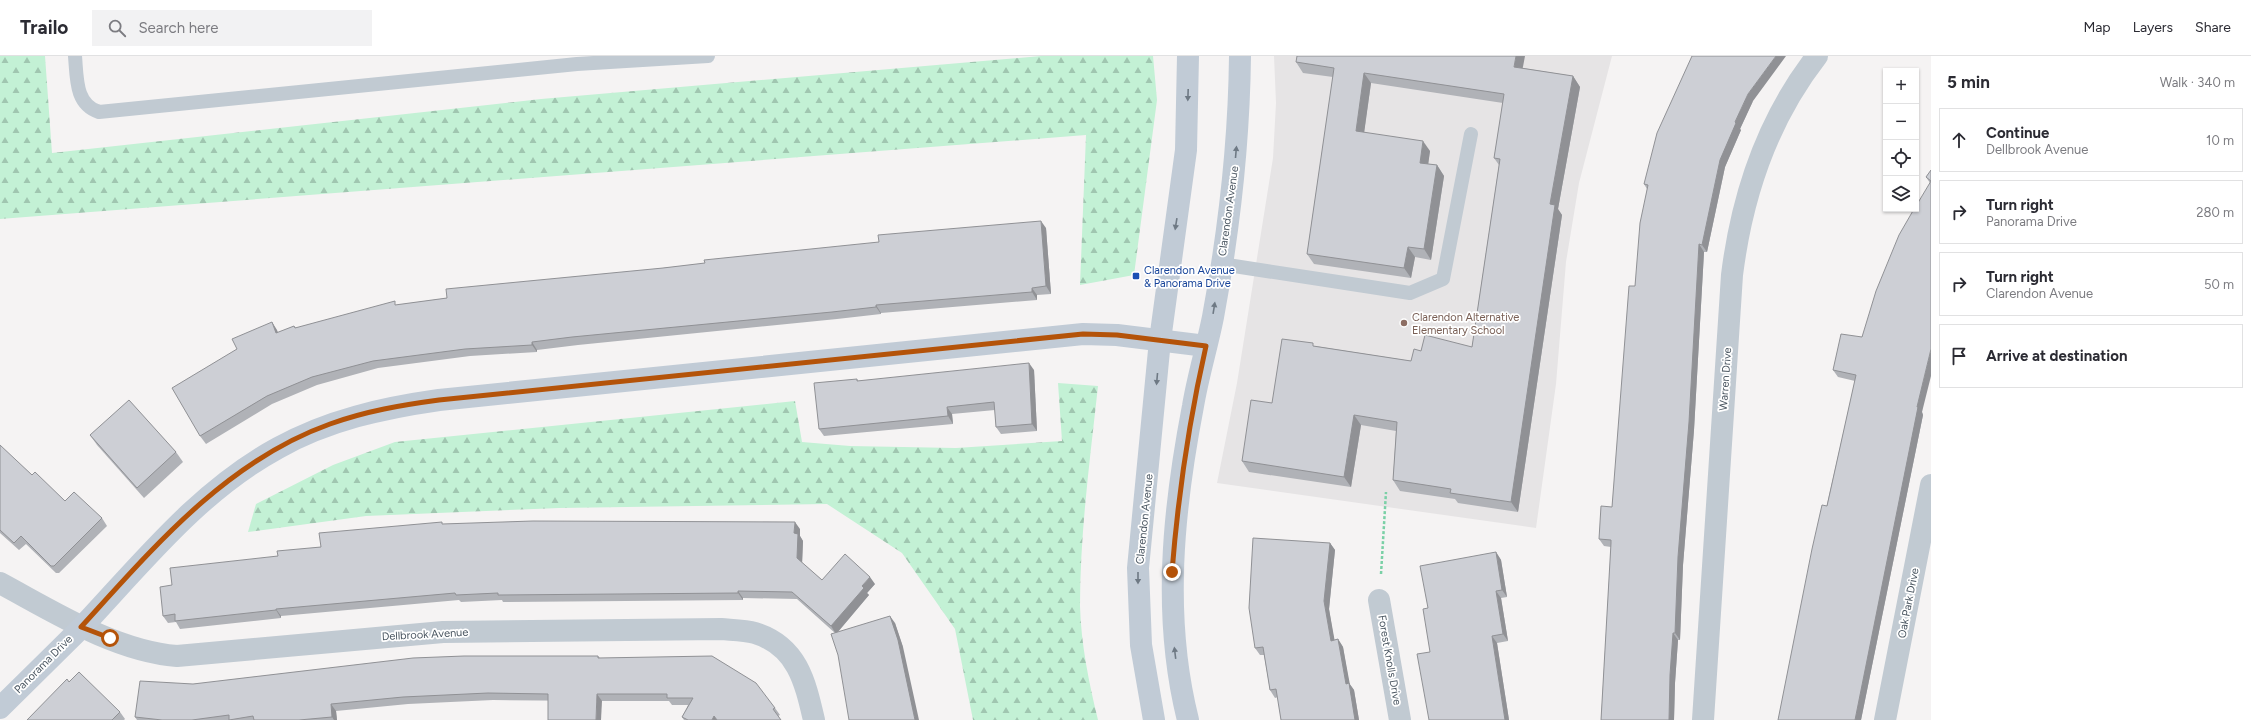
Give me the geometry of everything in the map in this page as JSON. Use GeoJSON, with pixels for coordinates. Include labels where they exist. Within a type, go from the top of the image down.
{"type":"FeatureCollection","features":[{"type":"Feature","properties":{"kind":"main road","name":"Clarendon Avenue"},"geometry":{"type":"LineString","coordinates":[[1154,720],[1142,645],[1138,606],[1138,568],[1160,340],[1186,150],[1188,56]]}},
{"type":"Feature","properties":{"kind":"main road","name":"Clarendon Avenue"},"geometry":{"type":"LineString","coordinates":[[1188,720],[1175,652],[1172,572],[1178,507],[1191,414],[1206,346],[1230,213],[1236,150],[1240,56]]}},
{"type":"Feature","properties":{"kind":"main road","name":"Panorama Drive"},"geometry":{"type":"LineString","coordinates":[[0,708],[81,627],[178,524],[224,483],[278,448],[329,424],[354,416],[384,409],[439,400],[1083,334],[1117,335],[1206,346]]}},
{"type":"Feature","properties":{"kind":"street","name":"Warren Drive"},"geometry":{"type":"LineString","coordinates":[[1703,720],[1732,275],[1736,243],[1751,182],[1763,150],[1792,91],[1817,56]]}},
{"type":"Feature","properties":{"kind":"street","name":"Oak Park Drive"},"geometry":{"type":"LineString","coordinates":[[1885,720],[1931,485]]}},
{"type":"Feature","properties":{"kind":"street","name":"Dellbrook Avenue"},"geometry":{"type":"LineString","coordinates":[[0,583],[81,627],[157,654],[177,656],[442,632],[721,629],[754,633],[772,640],[786,650],[805,683],[814,720]]}},
{"type":"Feature","properties":{"kind":"street","name":"Forest Knolls Drive"},"geometry":{"type":"LineString","coordinates":[[1379,600],[1400,720]]}},
{"type":"Feature","properties":{"kind":"lane"},"geometry":{"type":"LineString","coordinates":[[75,56],[79,92],[83,102],[90,109],[99,112],[577,64],[708,56]]}},
{"type":"Feature","properties":{"kind":"lane"},"geometry":{"type":"LineString","coordinates":[[1221,264],[1410,294],[1443,279],[1471,134]]}},
{"type":"Feature","properties":{"kind":"path"},"geometry":{"type":"LineString","coordinates":[[1379,600],[1386,492]]}},
{"type":"Feature","properties":{"kind":"shaded area","name":"Clarendon Alternative Elementary School"},"geometry":{"type":"Polygon","coordinates":[[[1274,56],[1612,56],[1579,183],[1566,262],[1556,384],[1536,528],[1217,483],[1237,383],[1273,158],[1276,103],[1274,56]]]}},
{"type":"Feature","properties":{"kind":"green space"},"geometry":{"type":"Polygon","coordinates":[[[0,56],[45,56],[52,153],[541,99],[1041,56],[1153,56],[1157,100],[1134,275],[1080,285],[1086,135],[0,219],[0,56]]]}},
{"type":"Feature","properties":{"kind":"green space"},"geometry":{"type":"Polygon","coordinates":[[[1058,383],[1098,386],[1084,524],[1080,579],[1080,606],[1086,663],[1098,720],[973,720],[955,629],[902,553],[827,504],[559,508],[366,516],[248,532],[256,504],[333,465],[395,442],[795,401],[802,442],[850,446],[956,448],[1062,441],[1058,383]]]}},
{"type":"Feature","properties":{"kind":"building"},"geometry":{"type":"Polygon","coordinates":[[[1297,56],[1516,56],[1514,67],[1573,76],[1550,204],[1555,205],[1511,502],[1450,493],[1451,489],[1393,480],[1397,422],[1354,415],[1344,477],[1242,461],[1251,400],[1272,403],[1282,339],[1313,343],[1313,346],[1411,361],[1414,349],[1421,351],[1425,335],[1472,347],[1500,159],[1494,158],[1504,94],[1364,73],[1356,131],[1423,141],[1420,163],[1437,165],[1424,249],[1408,247],[1404,268],[1307,254],[1334,68],[1296,62],[1297,56]]]}},
{"type":"Feature","properties":{"kind":"building"},"geometry":{"type":"Polygon","coordinates":[[[1692,56],[1776,56],[1748,94],[1735,122],[1736,123],[1720,160],[1702,245],[1699,244],[1689,422],[1678,557],[1675,633],[1673,633],[1670,675],[1669,720],[1601,720],[1611,540],[1599,539],[1601,506],[1612,507],[1629,286],[1635,286],[1640,223],[1648,185],[1644,184],[1657,133],[1692,56]]]}},
{"type":"Feature","properties":{"kind":"building"},"geometry":{"type":"Polygon","coordinates":[[[1931,170],[1931,181],[1926,177],[1931,170]]]}},
{"type":"Feature","properties":{"kind":"building"},"geometry":{"type":"Polygon","coordinates":[[[1931,181],[1931,349],[1917,407],[1855,720],[1778,720],[1812,549],[1822,505],[1827,506],[1856,375],[1833,370],[1841,334],[1862,337],[1876,291],[1899,235],[1912,212],[1919,212],[1919,201],[1931,181]]]}},
{"type":"Feature","properties":{"kind":"building"},"geometry":{"type":"Polygon","coordinates":[[[1041,221],[1046,286],[1032,288],[1032,292],[876,305],[876,307],[832,312],[572,337],[532,342],[532,345],[465,349],[373,361],[312,377],[267,396],[200,436],[172,388],[237,349],[232,339],[272,322],[276,333],[294,326],[295,328],[395,301],[395,305],[447,298],[446,289],[663,268],[705,263],[704,260],[879,242],[878,235],[1041,221]]]}},
{"type":"Feature","properties":{"kind":"building"},"geometry":{"type":"Polygon","coordinates":[[[1029,363],[1032,424],[996,427],[994,402],[947,407],[948,416],[819,429],[814,383],[857,379],[857,381],[1029,363]]]}},
{"type":"Feature","properties":{"kind":"building"},"geometry":{"type":"Polygon","coordinates":[[[129,400],[176,452],[137,488],[90,435],[129,400]]]}},
{"type":"Feature","properties":{"kind":"building"},"geometry":{"type":"Polygon","coordinates":[[[0,445],[32,475],[35,472],[65,501],[74,492],[102,518],[54,566],[51,566],[21,536],[14,543],[0,530],[0,445]]]}},
{"type":"Feature","properties":{"kind":"building"},"geometry":{"type":"Polygon","coordinates":[[[533,521],[795,522],[794,533],[798,534],[797,558],[822,580],[845,554],[870,577],[862,586],[864,588],[831,626],[792,592],[738,591],[738,593],[498,595],[498,593],[456,595],[455,593],[276,609],[175,621],[175,614],[163,616],[160,587],[172,585],[170,568],[278,556],[277,551],[321,547],[319,533],[442,522],[442,524],[533,521]]]}},
{"type":"Feature","properties":{"kind":"building"},"geometry":{"type":"Polygon","coordinates":[[[1253,538],[1330,543],[1324,601],[1331,641],[1338,639],[1346,684],[1349,683],[1355,720],[1281,720],[1276,689],[1270,690],[1263,647],[1255,648],[1249,608],[1253,538]]]}},
{"type":"Feature","properties":{"kind":"building"},"geometry":{"type":"Polygon","coordinates":[[[1496,552],[1502,590],[1496,591],[1503,634],[1492,636],[1505,720],[1429,720],[1417,654],[1430,652],[1423,609],[1428,608],[1420,566],[1496,552]]]}},
{"type":"Feature","properties":{"kind":"building"},"geometry":{"type":"Polygon","coordinates":[[[890,616],[898,640],[915,720],[849,720],[838,655],[831,634],[890,616]]]}},
{"type":"Feature","properties":{"kind":"building"},"geometry":{"type":"Polygon","coordinates":[[[464,656],[598,656],[598,658],[712,656],[756,683],[775,708],[773,709],[781,720],[717,720],[714,716],[712,720],[688,720],[682,717],[693,698],[667,698],[667,694],[597,694],[596,720],[548,720],[548,694],[488,693],[403,697],[331,704],[332,717],[299,720],[254,720],[253,716],[229,720],[229,715],[192,720],[162,720],[135,717],[140,681],[193,684],[413,658],[464,656]]]}},
{"type":"Feature","properties":{"kind":"building"},"geometry":{"type":"Polygon","coordinates":[[[79,672],[120,712],[112,720],[27,720],[67,679],[69,682],[79,672]]]}},
{"type":"Feature","properties":{"kind":"place","name":"Clarendon Avenue & Panorama Drive"},"geometry":{"type":"Point","coordinates":[1136,276]}},
{"type":"Feature","properties":{"kind":"place","name":"Clarendon Alternative Elementary School"},"geometry":{"type":"Point","coordinates":[1404,323]}},
{"type":"Feature","properties":{"kind":"route"},"geometry":{"type":"LineString","coordinates":[[110,638],[81,627],[105,600],[197,506],[234,475],[278,448],[329,424],[354,416],[384,409],[439,400],[1083,334],[1117,335],[1206,346],[1193,406],[1180,491],[1172,572]]}}]}
